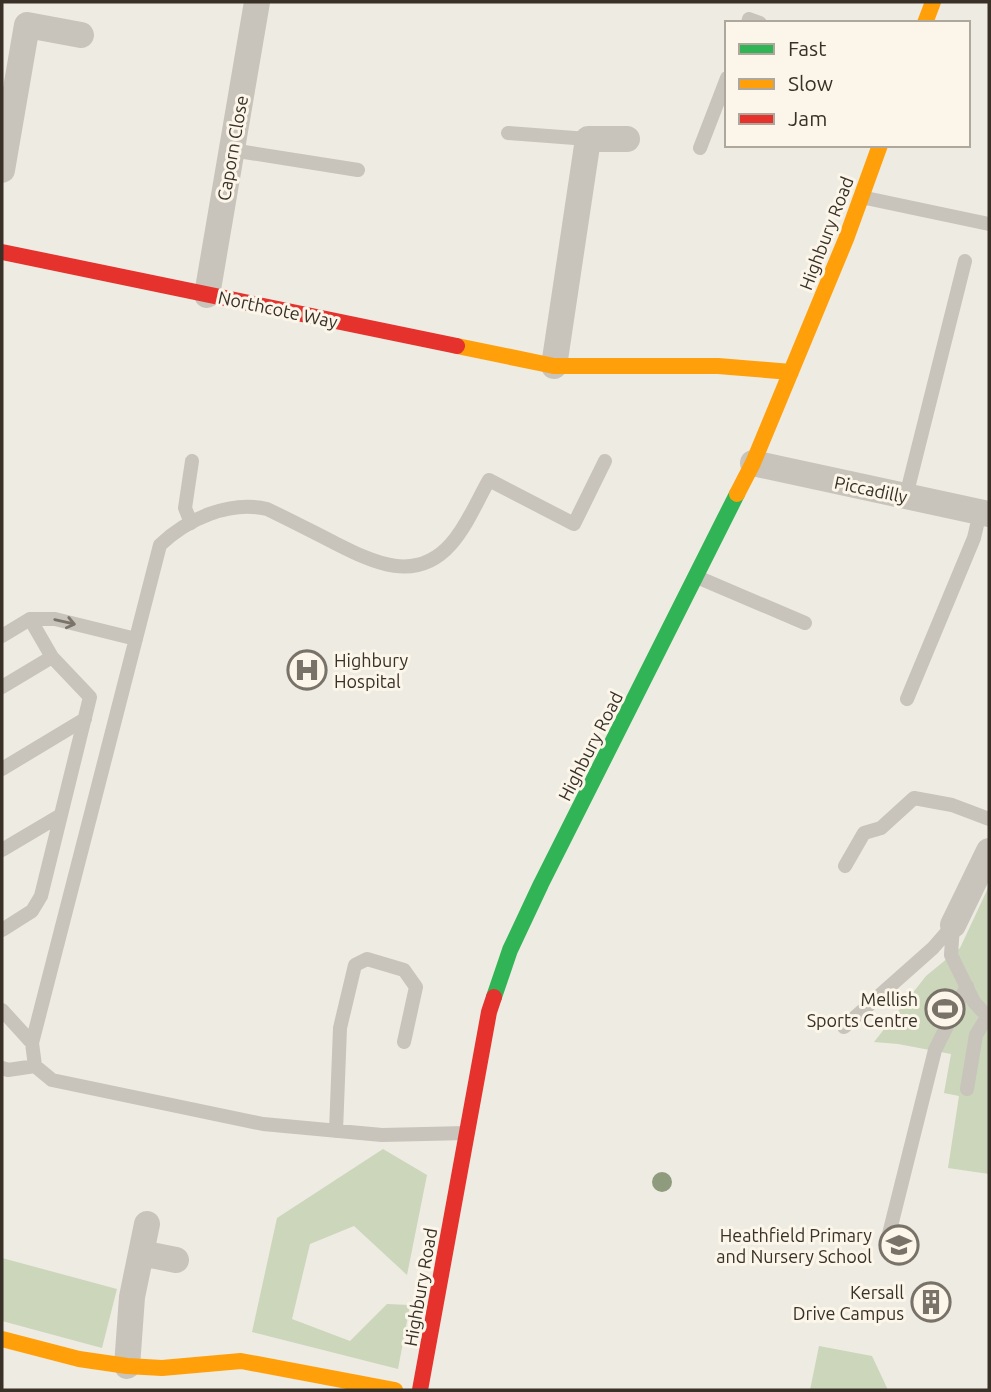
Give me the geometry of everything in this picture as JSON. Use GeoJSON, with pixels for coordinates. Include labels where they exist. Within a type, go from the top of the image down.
{"type":"FeatureCollection","features":[{"type":"Feature","properties":{"kind":"main road"},"geometry":{"type":"LineString","coordinates":[[926,21],[933,2]]}},
{"type":"Feature","properties":{"kind":"main road","name":"Highbury Road"},"geometry":{"type":"LineString","coordinates":[[420,1390],[489,1012],[510,950],[753,463],[879,147]]}},
{"type":"Feature","properties":{"kind":"main road","name":"Northcote Way"},"geometry":{"type":"LineString","coordinates":[[2,252],[554,366],[718,366],[791,372]]}},
{"type":"Feature","properties":{"kind":"main road"},"geometry":{"type":"LineString","coordinates":[[2,1339],[79,1359],[127,1366],[162,1368],[241,1361],[342,1385],[395,1390]]}},
{"type":"Feature","properties":{"kind":"street","name":"Caporn Close"},"geometry":{"type":"LineString","coordinates":[[207,295],[257,2]]}},
{"type":"Feature","properties":{"kind":"street"},"geometry":{"type":"LineString","coordinates":[[2,170],[27,25],[81,35]]}},
{"type":"Feature","properties":{"kind":"street"},"geometry":{"type":"LineString","coordinates":[[554,366],[589,139],[627,139]]}},
{"type":"Feature","properties":{"kind":"street","name":"Piccadilly"},"geometry":{"type":"LineString","coordinates":[[753,463],[985,513]]}},
{"type":"Feature","properties":{"kind":"street"},"geometry":{"type":"LineString","coordinates":[[953,925],[989,850]]}},
{"type":"Feature","properties":{"kind":"street"},"geometry":{"type":"LineString","coordinates":[[127,1366],[132,1297],[147,1224]]}},
{"type":"Feature","properties":{"kind":"street"},"geometry":{"type":"LineString","coordinates":[[141,1253],[176,1260]]}},
{"type":"Feature","properties":{"kind":"lane"},"geometry":{"type":"LineString","coordinates":[[700,148],[725,83]]}},
{"type":"Feature","properties":{"kind":"lane"},"geometry":{"type":"LineString","coordinates":[[508,133],[589,139]]}},
{"type":"Feature","properties":{"kind":"lane"},"geometry":{"type":"LineString","coordinates":[[232,150],[358,170]]}},
{"type":"Feature","properties":{"kind":"lane"},"geometry":{"type":"LineString","coordinates":[[861,197],[989,224]]}},
{"type":"Feature","properties":{"kind":"lane"},"geometry":{"type":"LineString","coordinates":[[906,496],[965,261]]}},
{"type":"Feature","properties":{"kind":"lane"},"geometry":{"type":"LineString","coordinates":[[191,523],[185,508],[192,461]]}},
{"type":"Feature","properties":{"kind":"lane"},"geometry":{"type":"LineString","coordinates":[[467,1133],[382,1135],[263,1124],[52,1080],[35,1066],[32,1043],[160,545],[174,531],[216,512],[252,505],[267,509],[372,562],[411,567],[424,564],[450,546],[459,535],[489,480],[574,524],[606,461]]}},
{"type":"Feature","properties":{"kind":"lane"},"geometry":{"type":"LineString","coordinates":[[907,699],[985,513]]}},
{"type":"Feature","properties":{"kind":"lane"},"geometry":{"type":"LineString","coordinates":[[695,576],[805,623]]}},
{"type":"Feature","properties":{"kind":"lane"},"geometry":{"type":"LineString","coordinates":[[2,636],[30,619],[55,619],[136,639]]}},
{"type":"Feature","properties":{"kind":"lane"},"geometry":{"type":"LineString","coordinates":[[2,930],[32,911],[41,896],[90,697],[52,657],[30,619]]}},
{"type":"Feature","properties":{"kind":"lane"},"geometry":{"type":"LineString","coordinates":[[2,687],[52,657]]}},
{"type":"Feature","properties":{"kind":"lane"},"geometry":{"type":"LineString","coordinates":[[2,769],[85,719]]}},
{"type":"Feature","properties":{"kind":"lane"},"geometry":{"type":"LineString","coordinates":[[845,866],[863,833],[881,828],[914,798],[952,805],[989,819]]}},
{"type":"Feature","properties":{"kind":"lane"},"geometry":{"type":"LineString","coordinates":[[2,850],[61,815]]}},
{"type":"Feature","properties":{"kind":"lane"},"geometry":{"type":"LineString","coordinates":[[953,925],[951,955],[974,1002],[988,1018],[976,1035],[967,1089]]}},
{"type":"Feature","properties":{"kind":"lane"},"geometry":{"type":"LineString","coordinates":[[844,1027],[933,948],[953,925]]}},
{"type":"Feature","properties":{"kind":"lane"},"geometry":{"type":"LineString","coordinates":[[335,1131],[340,1028],[355,965],[367,959],[404,971],[416,987],[404,1042]]}},
{"type":"Feature","properties":{"kind":"lane"},"geometry":{"type":"LineString","coordinates":[[886,1246],[935,1050],[967,986]]}},
{"type":"Feature","properties":{"kind":"lane"},"geometry":{"type":"LineString","coordinates":[[2,1010],[32,1043]]}},
{"type":"Feature","properties":{"kind":"lane"},"geometry":{"type":"LineString","coordinates":[[2,1068],[8,1070],[35,1066]]}},
{"type":"Feature","properties":{"kind":"green space","name":"Mellish Sports Centre"},"geometry":{"type":"Polygon","coordinates":[[[989,886],[989,1174],[948,1168],[959,1096],[944,1093],[951,1054],[874,1042],[926,976],[960,948],[989,886]]]}},
{"type":"Feature","properties":{"kind":"green space"},"geometry":{"type":"Polygon","coordinates":[[[383,1149],[427,1175],[407,1275],[354,1226],[310,1244],[292,1319],[350,1341],[387,1304],[410,1305],[398,1369],[252,1332],[277,1218],[383,1149]]]}},
{"type":"Feature","properties":{"kind":"green space"},"geometry":{"type":"Polygon","coordinates":[[[2,1258],[117,1289],[102,1348],[2,1321],[2,1258]]]}},
{"type":"Feature","properties":{"kind":"green space"},"geometry":{"type":"Polygon","coordinates":[[[819,1346],[872,1356],[888,1390],[810,1390],[819,1346]]]}},
{"type":"Feature","properties":{"kind":"traffic: fast"},"geometry":{"type":"LineString","coordinates":[[494,997],[510,950],[541,884],[737,494]]}},
{"type":"Feature","properties":{"kind":"traffic: slow"},"geometry":{"type":"LineString","coordinates":[[926,21],[933,2]]}},
{"type":"Feature","properties":{"kind":"traffic: slow"},"geometry":{"type":"LineString","coordinates":[[737,494],[753,463],[846,239],[879,147]]}},
{"type":"Feature","properties":{"kind":"traffic: slow"},"geometry":{"type":"LineString","coordinates":[[457,346],[554,366],[718,366],[791,372]]}},
{"type":"Feature","properties":{"kind":"traffic: slow"},"geometry":{"type":"LineString","coordinates":[[2,1339],[79,1359],[127,1366],[162,1368],[241,1361],[395,1390]]}},
{"type":"Feature","properties":{"kind":"traffic: jam"},"geometry":{"type":"LineString","coordinates":[[2,252],[457,346]]}},
{"type":"Feature","properties":{"kind":"traffic: jam"},"geometry":{"type":"LineString","coordinates":[[420,1390],[489,1012],[494,997]]}},
{"type":"Feature","properties":{"kind":"place","name":"Highbury Hospital"},"geometry":{"type":"Point","coordinates":[307,670]}},
{"type":"Feature","properties":{"kind":"place","name":"Mellish Sports Centre"},"geometry":{"type":"Point","coordinates":[945,1009]}},
{"type":"Feature","properties":{"kind":"place","name":"Heathfield Primary and Nursery School"},"geometry":{"type":"Point","coordinates":[899,1245]}},
{"type":"Feature","properties":{"kind":"place","name":"Kersall Drive Campus"},"geometry":{"type":"Point","coordinates":[931,1302]}}]}
